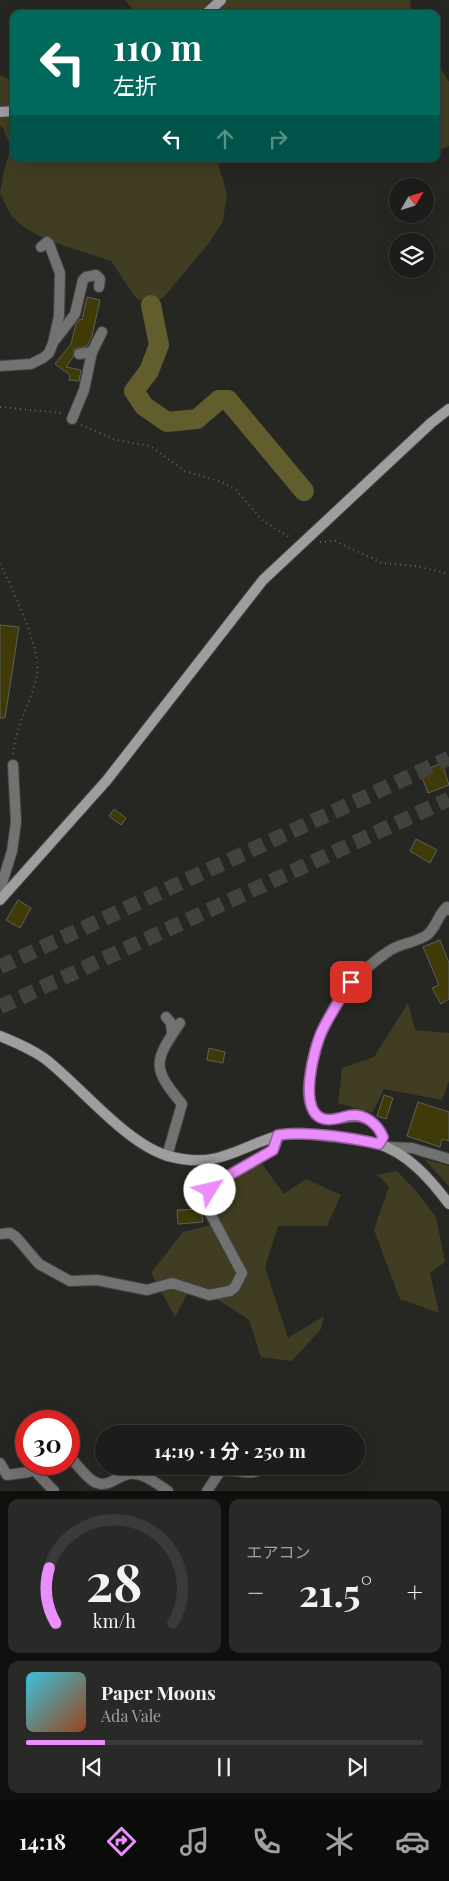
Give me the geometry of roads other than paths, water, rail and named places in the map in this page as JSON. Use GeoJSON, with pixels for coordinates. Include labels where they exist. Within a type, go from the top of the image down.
{"type":"FeatureCollection","features":[{"type":"Feature","properties":{"kind":"street"},"geometry":{"type":"LineString","coordinates":[[210,10],[221,0]]}},
{"type":"Feature","properties":{"kind":"street"},"geometry":{"type":"LineString","coordinates":[[0,366],[31,364],[49,353],[53,343],[59,316],[60,273],[49,244],[47,242],[41,247]]}},
{"type":"Feature","properties":{"kind":"street"},"geometry":{"type":"LineString","coordinates":[[53,343],[74,314],[83,280],[86,277],[96,275],[100,279],[99,287]]}},
{"type":"Feature","properties":{"kind":"street"},"geometry":{"type":"LineString","coordinates":[[72,419],[84,390],[92,352],[102,332]]}},
{"type":"Feature","properties":{"kind":"street"},"geometry":{"type":"LineString","coordinates":[[79,354],[92,352]]}},
{"type":"Feature","properties":{"kind":"street"},"geometry":{"type":"LineString","coordinates":[[0,900],[107,780],[264,580],[301,543],[449,409]]}},
{"type":"Feature","properties":{"kind":"street"},"geometry":{"type":"LineString","coordinates":[[0,890],[12,851],[16,822],[13,765]]}},
{"type":"Feature","properties":{"kind":"street"},"geometry":{"type":"LineString","coordinates":[[382,1146],[383,1137],[378,1126],[370,1120],[356,1116],[324,1119],[315,1114],[311,1106],[309,1093],[314,1055],[321,1032],[351,982],[390,950],[428,934],[437,922],[441,912],[447,907],[449,910]]}},
{"type":"Feature","properties":{"kind":"street"},"geometry":{"type":"LineString","coordinates":[[166,1017],[171,1024],[172,1034]]}},
{"type":"Feature","properties":{"kind":"street"},"geometry":{"type":"LineString","coordinates":[[167,1156],[182,1104],[165,1083],[158,1064],[164,1047],[180,1023]]}},
{"type":"Feature","properties":{"kind":"street"},"geometry":{"type":"LineString","coordinates":[[0,1036],[22,1045],[44,1058],[120,1126],[151,1150],[167,1156],[206,1161],[225,1157],[278,1135],[292,1133],[320,1135],[382,1146],[412,1148],[449,1159]]}},
{"type":"Feature","properties":{"kind":"street"},"geometry":{"type":"LineString","coordinates":[[0,1234],[10,1232],[34,1259],[70,1281],[97,1280],[147,1290],[172,1283],[209,1295],[230,1290],[235,1287],[242,1273],[206,1202],[210,1190],[219,1181],[273,1150],[278,1135]]}},
{"type":"Feature","properties":{"kind":"street"},"geometry":{"type":"LineString","coordinates":[[382,1146],[402,1155],[432,1181],[449,1204]]}},
{"type":"Feature","properties":{"kind":"street"},"geometry":{"type":"LineString","coordinates":[[0,1463],[7,1475],[15,1474]]}},
{"type":"Feature","properties":{"kind":"street"},"geometry":{"type":"LineString","coordinates":[[80,1468],[92,1481],[100,1484],[110,1483],[129,1474],[141,1475],[168,1491]]}},
{"type":"Feature","properties":{"kind":"street"},"geometry":{"type":"LineString","coordinates":[[41,1475],[54,1491]]}},
{"type":"Feature","properties":{"kind":"street"},"geometry":{"type":"LineString","coordinates":[[207,1491],[218,1475]]}},
{"type":"Feature","properties":{"kind":"waterway"},"geometry":{"type":"LineString","coordinates":[[151,305],[159,345],[149,371],[134,391],[144,406],[167,422],[197,419],[219,400],[228,400],[304,491]]}},
{"type":"Feature","properties":{"kind":"tunnel"},"geometry":{"type":"LineString","coordinates":[[0,967],[449,758]]}},
{"type":"Feature","properties":{"kind":"tunnel"},"geometry":{"type":"LineString","coordinates":[[0,1007],[449,799]]}}]}
